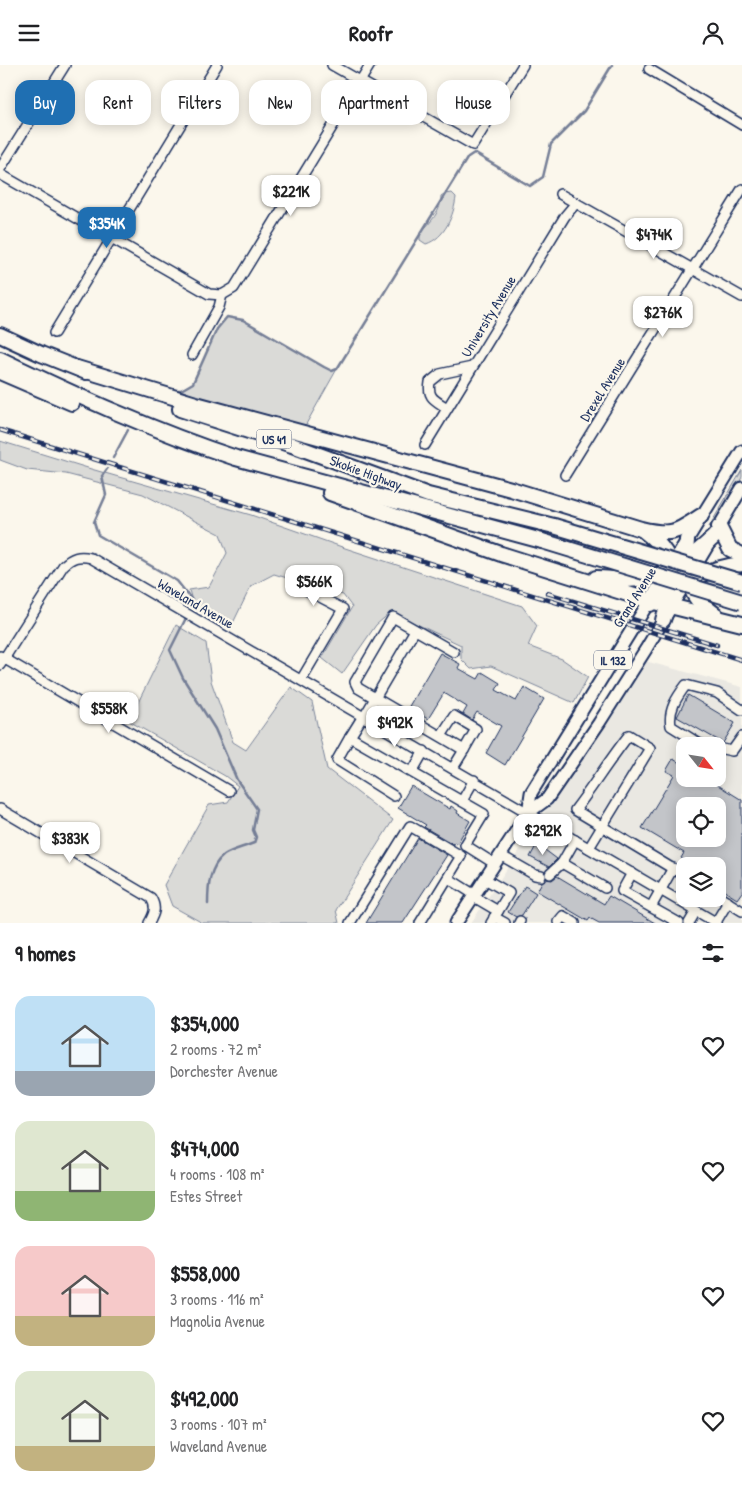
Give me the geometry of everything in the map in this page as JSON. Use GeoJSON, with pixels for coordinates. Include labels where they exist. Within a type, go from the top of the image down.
{"type":"FeatureCollection","features":[{"type":"Feature","properties":{"kind":"highway","name":"Skokie Highway"},"geometry":{"type":"LineString","coordinates":[[0,335],[143,396],[292,445],[428,495],[554,526],[742,583]]}},
{"type":"Feature","properties":{"kind":"highway","name":"Skokie Highway"},"geometry":{"type":"LineString","coordinates":[[0,359],[120,415],[188,443],[236,459],[542,541],[742,602]]}},
{"type":"Feature","properties":{"kind":"highway"},"geometry":{"type":"LineString","coordinates":[[78,368],[196,404],[511,489],[662,534],[675,531],[702,516]]}},
{"type":"Feature","properties":{"kind":"highway"},"geometry":{"type":"LineString","coordinates":[[0,372],[106,417],[188,443]]}},
{"type":"Feature","properties":{"kind":"highway"},"geometry":{"type":"LineString","coordinates":[[236,459],[501,554],[649,603],[670,606],[742,624]]}},
{"type":"Feature","properties":{"kind":"highway"},"geometry":{"type":"LineString","coordinates":[[641,529],[662,547],[670,569],[672,589],[670,606],[663,620]]}},
{"type":"Feature","properties":{"kind":"highway"},"geometry":{"type":"LineString","coordinates":[[581,579],[630,580],[670,569],[686,562],[717,531],[730,549],[742,555]]}},
{"type":"Feature","properties":{"kind":"highway"},"geometry":{"type":"LineString","coordinates":[[687,540],[687,581],[697,599],[718,617]]}},
{"type":"Feature","properties":{"kind":"highway"},"geometry":{"type":"LineString","coordinates":[[649,603],[687,581],[716,568],[742,565]]}},
{"type":"Feature","properties":{"kind":"main road","name":"Grand Avenue"},"geometry":{"type":"LineString","coordinates":[[528,813],[531,793],[742,451]]}},
{"type":"Feature","properties":{"kind":"main road"},"geometry":{"type":"LineString","coordinates":[[670,606],[742,488]]}},
{"type":"Feature","properties":{"kind":"main road","name":"Grand Avenue"},"geometry":{"type":"LineString","coordinates":[[457,923],[528,813],[547,799],[599,723],[663,620]]}},
{"type":"Feature","properties":{"kind":"street"},"geometry":{"type":"LineString","coordinates":[[0,169],[65,65]]}},
{"type":"Feature","properties":{"kind":"street"},"geometry":{"type":"LineString","coordinates":[[54,333],[217,65]]}},
{"type":"Feature","properties":{"kind":"street"},"geometry":{"type":"LineString","coordinates":[[332,65],[358,80]]}},
{"type":"Feature","properties":{"kind":"street"},"geometry":{"type":"LineString","coordinates":[[361,80],[370,65]]}},
{"type":"Feature","properties":{"kind":"street"},"geometry":{"type":"LineString","coordinates":[[427,119],[474,145],[523,65]]}},
{"type":"Feature","properties":{"kind":"street"},"geometry":{"type":"LineString","coordinates":[[649,69],[742,125]]}},
{"type":"Feature","properties":{"kind":"street"},"geometry":{"type":"LineString","coordinates":[[0,174],[209,294],[222,295],[234,288],[333,125]]}},
{"type":"Feature","properties":{"kind":"street","name":"Drexel Avenue"},"geometry":{"type":"LineString","coordinates":[[564,475],[742,189]]}},
{"type":"Feature","properties":{"kind":"street"},"geometry":{"type":"LineString","coordinates":[[560,194],[742,297]]}},
{"type":"Feature","properties":{"kind":"street","name":"University Avenue"},"geometry":{"type":"LineString","coordinates":[[425,445],[565,216],[576,203]]}},
{"type":"Feature","properties":{"kind":"street"},"geometry":{"type":"LineString","coordinates":[[192,355],[219,307],[222,295]]}},
{"type":"Feature","properties":{"kind":"street"},"geometry":{"type":"LineString","coordinates":[[447,408],[432,397],[428,390],[430,382],[440,374],[472,367]]}},
{"type":"Feature","properties":{"kind":"street","name":"Waveland Avenue"},"geometry":{"type":"LineString","coordinates":[[1,660],[63,566],[69,560],[76,557],[84,556],[91,558],[717,923]]}},
{"type":"Feature","properties":{"kind":"street"},"geometry":{"type":"LineString","coordinates":[[297,585],[343,609],[301,680]]}},
{"type":"Feature","properties":{"kind":"street"},"geometry":{"type":"LineString","coordinates":[[454,652],[393,617],[355,683],[358,688],[464,750]]}},
{"type":"Feature","properties":{"kind":"street"},"geometry":{"type":"LineString","coordinates":[[394,796],[337,760],[415,630]]}},
{"type":"Feature","properties":{"kind":"street"},"geometry":{"type":"LineString","coordinates":[[1,660],[229,791]]}},
{"type":"Feature","properties":{"kind":"street"},"geometry":{"type":"LineString","coordinates":[[689,737],[671,726],[669,718],[675,701],[686,685],[717,693],[742,709]]}},
{"type":"Feature","properties":{"kind":"street"},"geometry":{"type":"LineString","coordinates":[[441,736],[454,716],[476,729],[454,768]]}},
{"type":"Feature","properties":{"kind":"street"},"geometry":{"type":"LineString","coordinates":[[589,848],[602,826],[650,748],[629,735],[574,810],[602,826],[676,870]]}},
{"type":"Feature","properties":{"kind":"street"},"geometry":{"type":"LineString","coordinates":[[350,737],[484,814],[465,845],[535,875],[546,875],[562,863],[575,840]]}},
{"type":"Feature","properties":{"kind":"street"},"geometry":{"type":"LineString","coordinates":[[726,750],[732,751],[741,740]]}},
{"type":"Feature","properties":{"kind":"street"},"geometry":{"type":"LineString","coordinates":[[412,772],[424,751]]}},
{"type":"Feature","properties":{"kind":"street"},"geometry":{"type":"LineString","coordinates":[[462,801],[474,780]]}},
{"type":"Feature","properties":{"kind":"street"},"geometry":{"type":"LineString","coordinates":[[0,809],[151,898],[155,907],[155,913],[149,923]]}},
{"type":"Feature","properties":{"kind":"street"},"geometry":{"type":"LineString","coordinates":[[350,923],[410,826],[461,856],[420,923]]}},
{"type":"Feature","properties":{"kind":"street"},"geometry":{"type":"LineString","coordinates":[[562,863],[605,888]]}},
{"type":"Feature","properties":{"kind":"street"},"geometry":{"type":"LineString","coordinates":[[651,907],[672,868]]}},
{"type":"Feature","properties":{"kind":"street"},"geometry":{"type":"LineString","coordinates":[[632,873],[622,891],[679,923]]}},
{"type":"Feature","properties":{"kind":"street"},"geometry":{"type":"LineString","coordinates":[[448,878],[474,896],[494,917],[505,923]]}},
{"type":"Feature","properties":{"kind":"street"},"geometry":{"type":"LineString","coordinates":[[485,879],[509,893],[494,917]]}},
{"type":"Feature","properties":{"kind":"street"},"geometry":{"type":"LineString","coordinates":[[717,923],[728,902],[742,911]]}},
{"type":"Feature","properties":{"kind":"street"},"geometry":{"type":"LineString","coordinates":[[689,923],[696,911]]}},
{"type":"Feature","properties":{"kind":"shaded area"},"geometry":{"type":"Polygon","coordinates":[[[452,193],[456,197],[451,218],[438,237],[426,244],[420,240],[420,233],[440,207],[441,196],[452,193]]]}},
{"type":"Feature","properties":{"kind":"shaded area"},"geometry":{"type":"Polygon","coordinates":[[[227,317],[243,320],[324,367],[332,371],[337,369],[305,426],[268,415],[215,404],[181,390],[193,383],[217,329],[227,317]]]}},
{"type":"Feature","properties":{"kind":"shaded area"},"geometry":{"type":"Polygon","coordinates":[[[0,441],[251,515],[522,606],[537,626],[528,646],[562,659],[588,677],[574,703],[491,666],[471,669],[461,659],[461,645],[391,612],[376,625],[342,674],[322,658],[352,607],[343,595],[274,574],[251,586],[233,623],[194,608],[189,590],[209,587],[227,553],[220,534],[143,494],[66,474],[27,470],[0,460],[0,441]]]}},
{"type":"Feature","properties":{"kind":"shaded area"},"geometry":{"type":"Polygon","coordinates":[[[742,470],[742,477],[739,483],[720,514],[709,527],[742,470]]]}},
{"type":"Feature","properties":{"kind":"shaded area"},"geometry":{"type":"Polygon","coordinates":[[[176,625],[206,643],[211,681],[233,742],[246,750],[291,687],[312,702],[327,769],[393,820],[336,910],[339,923],[201,923],[172,906],[164,885],[209,805],[228,802],[238,786],[225,776],[129,721],[176,625]]]}},
{"type":"Feature","properties":{"kind":"shaded area"},"geometry":{"type":"Polygon","coordinates":[[[645,661],[742,687],[742,923],[471,923],[645,661]]]}},
{"type":"Feature","properties":{"kind":"building"},"geometry":{"type":"Polygon","coordinates":[[[440,653],[460,664],[458,668],[478,679],[482,672],[500,683],[496,690],[516,701],[524,687],[544,699],[505,765],[486,753],[501,726],[477,712],[472,720],[463,714],[467,707],[444,693],[428,719],[408,708],[440,653]]]}},
{"type":"Feature","properties":{"kind":"building"},"geometry":{"type":"Polygon","coordinates":[[[688,695],[735,723],[726,738],[712,737],[677,717],[688,695]]]}},
{"type":"Feature","properties":{"kind":"building"},"geometry":{"type":"Polygon","coordinates":[[[673,759],[676,761],[676,787],[721,787],[742,800],[742,892],[737,899],[726,892],[726,857],[682,857],[684,853],[642,828],[674,775],[666,771],[673,759]]]}},
{"type":"Feature","properties":{"kind":"building"},"geometry":{"type":"Polygon","coordinates":[[[411,786],[450,809],[451,806],[458,811],[457,813],[470,821],[457,844],[454,842],[453,844],[424,827],[426,825],[398,808],[411,786]]]}},
{"type":"Feature","properties":{"kind":"building"},"geometry":{"type":"Polygon","coordinates":[[[418,838],[447,855],[403,923],[366,923],[418,838]]]}},
{"type":"Feature","properties":{"kind":"building"},"geometry":{"type":"Polygon","coordinates":[[[537,844],[557,859],[549,867],[530,857],[537,844]]]}},
{"type":"Feature","properties":{"kind":"building"},"geometry":{"type":"Polygon","coordinates":[[[557,876],[604,904],[609,896],[655,923],[599,923],[590,918],[588,921],[537,891],[546,879],[552,880],[557,876]]]}},
{"type":"Feature","properties":{"kind":"building"},"geometry":{"type":"Polygon","coordinates":[[[525,886],[536,893],[522,915],[516,917],[508,912],[525,886]]]}},
{"type":"Feature","properties":{"kind":"waterway"},"geometry":{"type":"LineString","coordinates":[[171,390],[181,390],[193,383],[217,329],[227,317],[243,320],[324,367],[332,371],[337,369],[468,157],[474,153],[530,186],[543,177],[551,144],[584,111],[612,65]]}},
{"type":"Feature","properties":{"kind":"waterway"},"geometry":{"type":"LineString","coordinates":[[113,458],[128,430]]}},
{"type":"Feature","properties":{"kind":"waterway"},"geometry":{"type":"LineString","coordinates":[[107,469],[102,476],[106,495],[94,522],[98,535],[177,581],[192,600],[190,607]]}},
{"type":"Feature","properties":{"kind":"waterway"},"geometry":{"type":"LineString","coordinates":[[187,616],[170,650],[183,678],[215,729],[237,780],[257,809],[253,830],[256,837],[254,843],[227,853],[215,865],[210,878],[208,904]]}},
{"type":"Feature","properties":{"kind":"railway"},"geometry":{"type":"LineString","coordinates":[[0,430],[742,660]]}},
{"type":"Feature","properties":{"kind":"railway"},"geometry":{"type":"LineString","coordinates":[[547,593],[717,645]]}}]}
